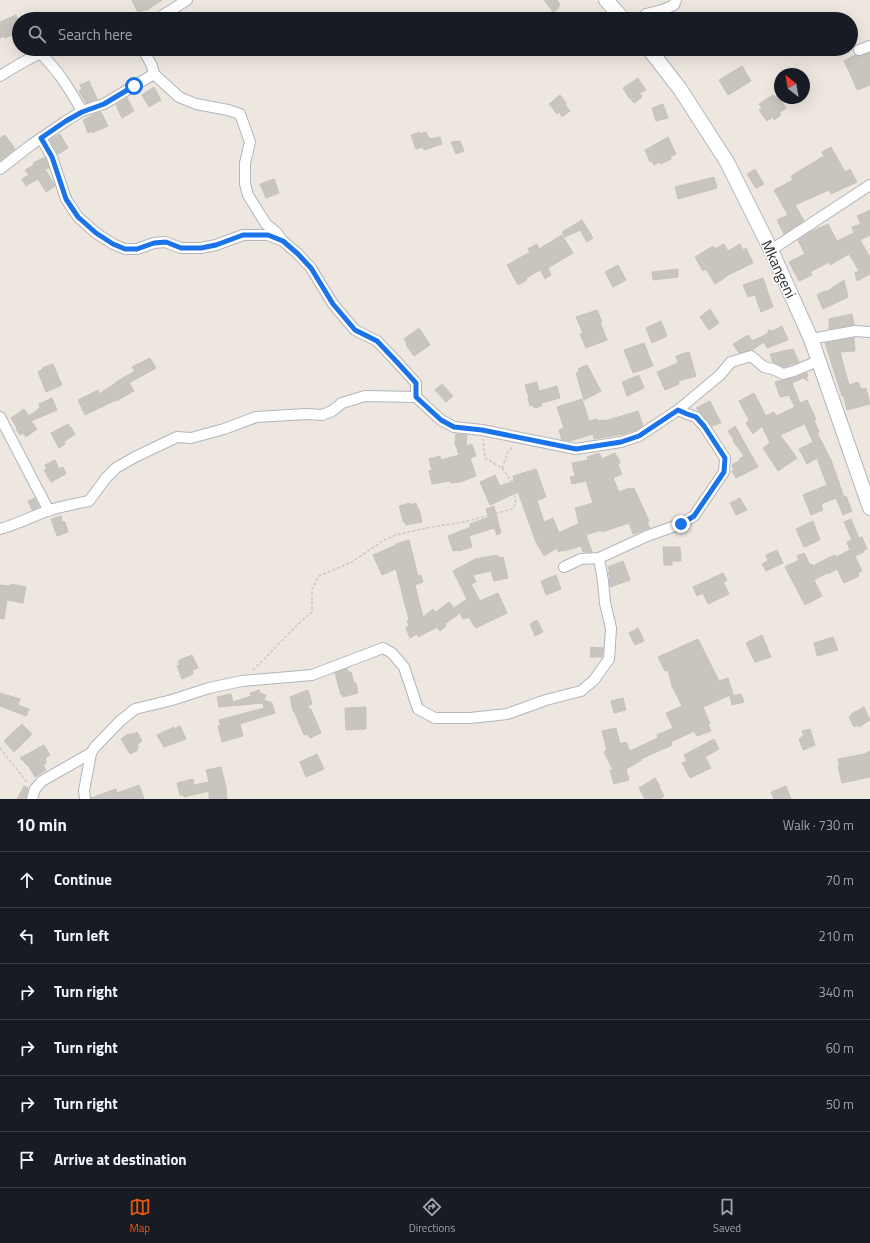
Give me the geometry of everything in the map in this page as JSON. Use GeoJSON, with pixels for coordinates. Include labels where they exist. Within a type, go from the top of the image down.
{"type":"FeatureCollection","features":[{"type":"Feature","properties":{"kind":"street"},"geometry":{"type":"LineString","coordinates":[[168,12],[187,0]]}},
{"type":"Feature","properties":{"kind":"street"},"geometry":{"type":"LineString","coordinates":[[606,0],[617,12]]}},
{"type":"Feature","properties":{"kind":"street"},"geometry":{"type":"LineString","coordinates":[[654,12],[674,4],[676,0]]}},
{"type":"Feature","properties":{"kind":"street"},"geometry":{"type":"LineString","coordinates":[[859,50],[870,46]]}},
{"type":"Feature","properties":{"kind":"street"},"geometry":{"type":"LineString","coordinates":[[0,76],[34,56]]}},
{"type":"Feature","properties":{"kind":"street"},"geometry":{"type":"LineString","coordinates":[[43,56],[57,71],[82,112]]}},
{"type":"Feature","properties":{"kind":"street"},"geometry":{"type":"LineString","coordinates":[[147,56],[154,74],[179,97],[196,104],[228,110],[240,114],[250,142],[245,163],[245,184],[248,195],[266,224],[276,232],[283,241],[311,268],[333,304],[355,330],[377,341],[416,383],[416,397]]}},
{"type":"Feature","properties":{"kind":"street","name":"Mkangeni"},"geometry":{"type":"LineString","coordinates":[[654,56],[680,89],[727,162],[771,250],[811,339],[870,508]]}},
{"type":"Feature","properties":{"kind":"street"},"geometry":{"type":"LineString","coordinates":[[0,169],[66,121],[82,112],[104,104],[154,74]]}},
{"type":"Feature","properties":{"kind":"street"},"geometry":{"type":"LineString","coordinates":[[41,138],[52,157],[66,199],[78,217],[96,233],[113,244],[125,249],[137,249],[154,243],[166,242],[181,248],[201,248],[216,245],[243,235],[268,235],[283,241]]}},
{"type":"Feature","properties":{"kind":"street"},"geometry":{"type":"LineString","coordinates":[[771,250],[870,185]]}},
{"type":"Feature","properties":{"kind":"street"},"geometry":{"type":"LineString","coordinates":[[811,339],[855,331],[870,332]]}},
{"type":"Feature","properties":{"kind":"street"},"geometry":{"type":"LineString","coordinates":[[0,530],[49,511],[75,503],[89,501],[106,478],[116,468],[177,437],[191,438],[224,429],[256,417],[294,414],[322,415],[332,411],[342,403],[365,396],[416,397],[441,420],[454,427],[482,430],[576,449],[621,442],[639,436],[678,410],[720,375],[730,362],[751,356],[764,367],[773,369],[783,374],[818,361]]}},
{"type":"Feature","properties":{"kind":"street"},"geometry":{"type":"LineString","coordinates":[[564,567],[581,559],[599,558],[647,536],[681,524],[694,516],[724,472],[725,458],[704,426],[696,417],[678,410]]}},
{"type":"Feature","properties":{"kind":"street"},"geometry":{"type":"LineString","coordinates":[[0,417],[49,511]]}},
{"type":"Feature","properties":{"kind":"street"},"geometry":{"type":"LineString","coordinates":[[85,799],[84,791],[91,753],[94,747],[120,721],[135,709],[172,700],[209,688],[242,681],[312,674],[383,648],[392,652],[404,667],[418,709],[435,718],[470,718],[507,714],[546,700],[581,691],[594,680],[609,659],[611,628],[605,603],[599,558]]}},
{"type":"Feature","properties":{"kind":"street"},"geometry":{"type":"LineString","coordinates":[[32,799],[42,781],[91,753]]}},
{"type":"Feature","properties":{"kind":"path"},"geometry":{"type":"LineString","coordinates":[[242,681],[280,643],[296,624],[312,612],[312,589],[320,576],[352,562],[384,540],[396,535],[426,528],[464,522],[512,509],[516,504],[512,482],[502,468],[485,458],[482,430]]}},
{"type":"Feature","properties":{"kind":"path"},"geometry":{"type":"LineString","coordinates":[[502,468],[508,452],[523,438]]}},
{"type":"Feature","properties":{"kind":"path"},"geometry":{"type":"LineString","coordinates":[[0,748],[26,781],[42,781]]}},
{"type":"Feature","properties":{"kind":"building"},"geometry":{"type":"Polygon","coordinates":[[[132,0],[162,0],[147,10],[138,12],[132,0]]]}},
{"type":"Feature","properties":{"kind":"building"},"geometry":{"type":"Polygon","coordinates":[[[544,0],[557,0],[560,5],[558,6],[559,8],[553,12],[544,0]]]}},
{"type":"Feature","properties":{"kind":"building"},"geometry":{"type":"Polygon","coordinates":[[[12,17],[12,35],[5,38],[4,36],[0,38],[0,22],[12,17]]]}},
{"type":"Feature","properties":{"kind":"building"},"geometry":{"type":"Polygon","coordinates":[[[870,53],[870,85],[857,90],[844,61],[853,56],[861,56],[870,53]]]}},
{"type":"Feature","properties":{"kind":"building"},"geometry":{"type":"Polygon","coordinates":[[[742,66],[751,81],[728,95],[719,80],[742,66]]]}},
{"type":"Feature","properties":{"kind":"building"},"geometry":{"type":"Polygon","coordinates":[[[638,78],[646,90],[640,93],[642,97],[634,103],[623,88],[638,78]]]}},
{"type":"Feature","properties":{"kind":"building"},"geometry":{"type":"Polygon","coordinates":[[[89,81],[97,99],[86,103],[79,91],[82,89],[80,85],[89,81]]]}},
{"type":"Feature","properties":{"kind":"building"},"geometry":{"type":"Polygon","coordinates":[[[154,87],[161,100],[149,107],[142,95],[154,87]]]}},
{"type":"Feature","properties":{"kind":"building"},"geometry":{"type":"Polygon","coordinates":[[[560,95],[570,111],[562,117],[559,112],[557,114],[549,104],[560,95]]]}},
{"type":"Feature","properties":{"kind":"building"},"geometry":{"type":"Polygon","coordinates":[[[773,95],[774,104],[784,104],[786,108],[779,113],[781,115],[774,120],[773,117],[767,121],[759,110],[762,108],[759,104],[773,95]]]}},
{"type":"Feature","properties":{"kind":"building"},"geometry":{"type":"Polygon","coordinates":[[[127,98],[134,111],[122,118],[116,105],[127,98]]]}},
{"type":"Feature","properties":{"kind":"building"},"geometry":{"type":"Polygon","coordinates":[[[663,104],[668,118],[656,121],[652,108],[663,104]]]}},
{"type":"Feature","properties":{"kind":"building"},"geometry":{"type":"Polygon","coordinates":[[[101,112],[108,126],[92,133],[92,131],[88,133],[83,120],[101,112]]]}},
{"type":"Feature","properties":{"kind":"building"},"geometry":{"type":"Polygon","coordinates":[[[420,132],[420,134],[426,132],[430,139],[440,137],[442,144],[424,150],[423,147],[416,149],[411,135],[420,132]]]}},
{"type":"Feature","properties":{"kind":"building"},"geometry":{"type":"Polygon","coordinates":[[[60,134],[68,148],[58,154],[50,140],[60,134]]]}},
{"type":"Feature","properties":{"kind":"building"},"geometry":{"type":"Polygon","coordinates":[[[5,135],[15,149],[0,161],[0,138],[5,135]]]}},
{"type":"Feature","properties":{"kind":"building"},"geometry":{"type":"Polygon","coordinates":[[[668,137],[676,154],[670,157],[671,159],[661,164],[660,162],[654,165],[652,161],[650,162],[645,150],[668,137]]]}},
{"type":"Feature","properties":{"kind":"building"},"geometry":{"type":"Polygon","coordinates":[[[460,141],[464,151],[456,154],[451,142],[460,141]]]}},
{"type":"Feature","properties":{"kind":"building"},"geometry":{"type":"Polygon","coordinates":[[[831,147],[845,172],[850,169],[857,182],[831,194],[829,190],[795,205],[804,221],[784,234],[777,220],[788,215],[774,190],[793,180],[791,176],[824,156],[822,152],[831,147]]]}},
{"type":"Feature","properties":{"kind":"building"},"geometry":{"type":"Polygon","coordinates":[[[45,157],[49,168],[45,169],[55,186],[46,192],[38,179],[26,186],[22,179],[29,175],[25,170],[34,165],[33,163],[45,157]]]}},
{"type":"Feature","properties":{"kind":"building"},"geometry":{"type":"Polygon","coordinates":[[[755,169],[764,184],[756,188],[747,174],[755,169]]]}},
{"type":"Feature","properties":{"kind":"building"},"geometry":{"type":"Polygon","coordinates":[[[714,177],[717,188],[678,199],[675,187],[714,177]]]}},
{"type":"Feature","properties":{"kind":"building"},"geometry":{"type":"Polygon","coordinates":[[[274,179],[279,193],[266,198],[260,184],[274,179]]]}},
{"type":"Feature","properties":{"kind":"building"},"geometry":{"type":"Polygon","coordinates":[[[870,210],[870,235],[860,240],[870,257],[870,274],[857,281],[855,273],[859,271],[849,254],[830,265],[829,262],[810,272],[812,275],[799,281],[789,262],[805,254],[798,240],[810,232],[828,224],[837,241],[854,233],[852,227],[861,224],[857,216],[870,210]]]}},
{"type":"Feature","properties":{"kind":"building"},"geometry":{"type":"Polygon","coordinates":[[[582,220],[593,238],[587,242],[580,230],[565,237],[562,232],[582,220]]]}},
{"type":"Feature","properties":{"kind":"building"},"geometry":{"type":"Polygon","coordinates":[[[562,235],[573,253],[548,268],[551,275],[545,279],[540,270],[526,278],[527,280],[518,285],[507,265],[530,252],[528,249],[537,244],[539,249],[562,235]]]}},
{"type":"Feature","properties":{"kind":"building"},"geometry":{"type":"Polygon","coordinates":[[[724,244],[728,251],[740,244],[743,250],[746,248],[753,263],[726,276],[715,284],[706,269],[703,271],[695,257],[713,246],[715,249],[724,244]]]}},
{"type":"Feature","properties":{"kind":"building"},"geometry":{"type":"Polygon","coordinates":[[[618,265],[626,280],[613,287],[605,272],[618,265]]]}},
{"type":"Feature","properties":{"kind":"building"},"geometry":{"type":"Polygon","coordinates":[[[678,269],[678,277],[653,280],[652,272],[678,269]]]}},
{"type":"Feature","properties":{"kind":"building"},"geometry":{"type":"Polygon","coordinates":[[[763,278],[773,307],[761,312],[755,295],[748,297],[743,285],[763,278]]]}},
{"type":"Feature","properties":{"kind":"building"},"geometry":{"type":"Polygon","coordinates":[[[844,280],[848,297],[823,309],[817,295],[825,291],[826,292],[844,280]]]}},
{"type":"Feature","properties":{"kind":"building"},"geometry":{"type":"Polygon","coordinates":[[[710,309],[719,323],[709,330],[700,317],[710,309]]]}},
{"type":"Feature","properties":{"kind":"building"},"geometry":{"type":"Polygon","coordinates":[[[597,310],[607,340],[586,348],[580,334],[583,333],[576,317],[597,310]]]}},
{"type":"Feature","properties":{"kind":"building"},"geometry":{"type":"Polygon","coordinates":[[[852,314],[854,325],[829,329],[829,319],[852,314]]]}},
{"type":"Feature","properties":{"kind":"building"},"geometry":{"type":"Polygon","coordinates":[[[661,321],[667,336],[652,343],[646,328],[661,321]]]}},
{"type":"Feature","properties":{"kind":"building"},"geometry":{"type":"Polygon","coordinates":[[[782,326],[788,340],[767,348],[764,342],[752,350],[739,353],[733,344],[748,335],[752,341],[767,334],[769,330],[773,331],[782,326]]]}},
{"type":"Feature","properties":{"kind":"building"},"geometry":{"type":"Polygon","coordinates":[[[419,328],[430,345],[414,356],[406,345],[407,344],[404,339],[419,328]]]}},
{"type":"Feature","properties":{"kind":"building"},"geometry":{"type":"Polygon","coordinates":[[[854,338],[855,351],[840,352],[849,385],[858,382],[861,389],[866,388],[870,404],[847,410],[825,343],[854,338]]]}},
{"type":"Feature","properties":{"kind":"building"},"geometry":{"type":"Polygon","coordinates":[[[644,343],[653,366],[633,373],[624,350],[644,343]]]}},
{"type":"Feature","properties":{"kind":"building"},"geometry":{"type":"Polygon","coordinates":[[[793,349],[799,362],[784,367],[773,362],[770,354],[793,349]]]}},
{"type":"Feature","properties":{"kind":"building"},"geometry":{"type":"Polygon","coordinates":[[[689,352],[696,376],[678,381],[679,384],[665,390],[657,372],[678,363],[676,356],[689,352]]]}},
{"type":"Feature","properties":{"kind":"building"},"geometry":{"type":"Polygon","coordinates":[[[150,358],[156,368],[129,383],[134,391],[85,415],[78,400],[98,390],[99,394],[135,371],[132,367],[150,358]]]}},
{"type":"Feature","properties":{"kind":"building"},"geometry":{"type":"Polygon","coordinates":[[[53,364],[62,385],[46,392],[38,372],[43,369],[42,368],[53,364]]]}},
{"type":"Feature","properties":{"kind":"building"},"geometry":{"type":"Polygon","coordinates":[[[587,365],[601,391],[584,400],[576,373],[579,372],[578,369],[587,365]]]}},
{"type":"Feature","properties":{"kind":"building"},"geometry":{"type":"Polygon","coordinates":[[[807,373],[808,376],[806,377],[808,381],[803,378],[792,383],[800,403],[807,400],[816,419],[814,420],[819,432],[817,433],[831,460],[844,497],[846,496],[852,511],[843,515],[836,498],[821,504],[823,510],[811,515],[803,495],[827,485],[817,458],[807,464],[799,449],[813,442],[805,424],[780,435],[797,458],[778,471],[763,448],[770,443],[762,426],[753,434],[746,423],[749,420],[739,401],[754,393],[766,416],[774,412],[776,416],[795,407],[789,395],[780,397],[775,382],[807,373]]]}},
{"type":"Feature","properties":{"kind":"building"},"geometry":{"type":"Polygon","coordinates":[[[639,375],[644,388],[627,396],[622,382],[639,375]]]}},
{"type":"Feature","properties":{"kind":"building"},"geometry":{"type":"Polygon","coordinates":[[[537,382],[539,391],[557,386],[560,398],[541,403],[542,406],[534,408],[533,405],[530,406],[525,385],[537,382]]]}},
{"type":"Feature","properties":{"kind":"building"},"geometry":{"type":"Polygon","coordinates":[[[442,384],[453,396],[446,402],[435,390],[442,384]]]}},
{"type":"Feature","properties":{"kind":"building"},"geometry":{"type":"Polygon","coordinates":[[[52,398],[57,410],[31,421],[37,429],[26,437],[23,433],[20,435],[11,418],[24,409],[29,416],[40,408],[39,404],[52,398]]]}},
{"type":"Feature","properties":{"kind":"building"},"geometry":{"type":"Polygon","coordinates":[[[582,399],[589,421],[597,419],[598,421],[605,421],[638,411],[643,426],[623,434],[594,439],[593,434],[570,441],[562,440],[559,430],[564,428],[557,407],[582,399]]]}},
{"type":"Feature","properties":{"kind":"building"},"geometry":{"type":"Polygon","coordinates":[[[710,401],[721,423],[712,426],[696,408],[710,401]]]}},
{"type":"Feature","properties":{"kind":"building"},"geometry":{"type":"Polygon","coordinates":[[[68,424],[75,434],[64,442],[65,444],[59,448],[51,433],[68,424]]]}},
{"type":"Feature","properties":{"kind":"building"},"geometry":{"type":"Polygon","coordinates":[[[735,426],[758,467],[736,478],[732,471],[734,470],[732,465],[744,456],[728,431],[735,426]]]}},
{"type":"Feature","properties":{"kind":"building"},"geometry":{"type":"Polygon","coordinates":[[[456,434],[467,435],[466,446],[472,444],[476,456],[470,458],[476,476],[460,482],[451,483],[450,481],[432,484],[429,471],[432,470],[429,459],[440,456],[441,460],[459,455],[455,443],[456,434]]]}},
{"type":"Feature","properties":{"kind":"building"},"geometry":{"type":"Polygon","coordinates":[[[599,453],[602,459],[615,453],[620,462],[618,465],[622,474],[613,478],[619,492],[634,488],[649,521],[647,522],[650,528],[633,534],[629,523],[602,532],[601,530],[586,535],[592,552],[583,552],[581,546],[558,552],[557,548],[544,556],[536,542],[518,492],[490,505],[480,482],[495,475],[500,486],[514,481],[513,476],[536,469],[546,497],[537,501],[544,522],[553,518],[559,533],[579,523],[575,508],[593,503],[586,481],[572,484],[570,477],[575,476],[572,463],[588,460],[587,457],[599,453]]]}},
{"type":"Feature","properties":{"kind":"building"},"geometry":{"type":"Polygon","coordinates":[[[55,460],[59,469],[63,467],[66,474],[51,482],[44,470],[47,469],[45,465],[55,460]]]}},
{"type":"Feature","properties":{"kind":"building"},"geometry":{"type":"Polygon","coordinates":[[[35,498],[39,507],[32,510],[28,501],[35,498]]]}},
{"type":"Feature","properties":{"kind":"building"},"geometry":{"type":"Polygon","coordinates":[[[740,498],[747,510],[736,515],[730,503],[740,498]]]}},
{"type":"Feature","properties":{"kind":"building"},"geometry":{"type":"Polygon","coordinates":[[[410,503],[411,505],[416,503],[422,522],[406,525],[405,522],[404,523],[399,506],[410,503]]]}},
{"type":"Feature","properties":{"kind":"building"},"geometry":{"type":"Polygon","coordinates":[[[494,506],[501,533],[497,535],[494,528],[469,536],[472,547],[459,551],[453,551],[448,536],[471,527],[470,524],[489,517],[486,509],[494,506]]]}},
{"type":"Feature","properties":{"kind":"building"},"geometry":{"type":"Polygon","coordinates":[[[61,516],[62,522],[65,522],[68,532],[57,536],[51,519],[61,516]]]}},
{"type":"Feature","properties":{"kind":"building"},"geometry":{"type":"Polygon","coordinates":[[[851,519],[859,538],[862,537],[867,549],[855,556],[862,571],[858,573],[859,576],[844,583],[837,569],[814,580],[822,596],[805,605],[785,567],[799,560],[797,556],[804,553],[810,565],[812,564],[813,566],[830,557],[835,555],[836,557],[850,550],[847,542],[852,540],[844,522],[851,519]]]}},
{"type":"Feature","properties":{"kind":"building"},"geometry":{"type":"Polygon","coordinates":[[[813,521],[820,540],[804,547],[796,529],[813,521]]]}},
{"type":"Feature","properties":{"kind":"building"},"geometry":{"type":"Polygon","coordinates":[[[409,540],[418,576],[421,575],[423,582],[415,585],[423,617],[433,609],[436,612],[449,602],[454,608],[467,599],[453,571],[475,559],[498,555],[498,558],[503,557],[508,578],[494,581],[491,571],[473,575],[476,582],[471,584],[480,601],[498,593],[507,613],[476,628],[469,617],[463,619],[460,613],[445,624],[446,626],[440,631],[437,627],[418,637],[417,634],[410,638],[406,628],[409,626],[407,621],[409,620],[396,569],[382,575],[373,555],[396,544],[409,540]]]}},
{"type":"Feature","properties":{"kind":"building"},"geometry":{"type":"Polygon","coordinates":[[[663,547],[680,547],[681,561],[672,561],[672,565],[664,565],[663,547]]]}},
{"type":"Feature","properties":{"kind":"building"},"geometry":{"type":"Polygon","coordinates":[[[777,550],[783,563],[766,571],[762,564],[768,561],[766,555],[777,550]]]}},
{"type":"Feature","properties":{"kind":"building"},"geometry":{"type":"Polygon","coordinates":[[[623,561],[630,580],[610,587],[610,577],[608,572],[610,572],[608,567],[623,561]]]}},
{"type":"Feature","properties":{"kind":"building"},"geometry":{"type":"Polygon","coordinates":[[[723,573],[727,580],[723,582],[729,594],[708,604],[703,593],[697,596],[693,587],[723,573]]]}},
{"type":"Feature","properties":{"kind":"building"},"geometry":{"type":"Polygon","coordinates":[[[556,575],[561,589],[546,595],[541,581],[556,575]]]}},
{"type":"Feature","properties":{"kind":"building"},"geometry":{"type":"Polygon","coordinates":[[[11,584],[26,587],[23,603],[7,600],[4,619],[0,618],[0,585],[11,586],[11,584]]]}},
{"type":"Feature","properties":{"kind":"building"},"geometry":{"type":"Polygon","coordinates":[[[537,620],[543,632],[535,636],[530,624],[537,620]]]}},
{"type":"Feature","properties":{"kind":"building"},"geometry":{"type":"Polygon","coordinates":[[[638,628],[644,641],[635,645],[629,633],[638,628]]]}},
{"type":"Feature","properties":{"kind":"building"},"geometry":{"type":"Polygon","coordinates":[[[762,635],[771,657],[755,662],[746,643],[762,635]]]}},
{"type":"Feature","properties":{"kind":"building"},"geometry":{"type":"Polygon","coordinates":[[[833,637],[838,650],[817,656],[814,643],[833,637]]]}},
{"type":"Feature","properties":{"kind":"building"},"geometry":{"type":"Polygon","coordinates":[[[698,639],[719,681],[728,678],[733,694],[703,707],[710,724],[708,725],[711,731],[697,736],[694,731],[671,742],[672,745],[641,759],[642,760],[626,769],[629,780],[614,784],[610,770],[613,770],[604,752],[607,751],[602,731],[616,728],[620,744],[626,742],[630,751],[658,738],[657,735],[673,728],[666,713],[682,706],[672,686],[668,670],[665,671],[658,657],[698,639]]]}},
{"type":"Feature","properties":{"kind":"building"},"geometry":{"type":"Polygon","coordinates":[[[591,647],[603,648],[602,657],[590,657],[591,647]]]}},
{"type":"Feature","properties":{"kind":"building"},"geometry":{"type":"Polygon","coordinates":[[[192,655],[198,668],[192,670],[193,674],[182,679],[177,666],[180,665],[178,661],[192,655]]]}},
{"type":"Feature","properties":{"kind":"building"},"geometry":{"type":"Polygon","coordinates":[[[347,668],[348,672],[351,672],[354,683],[356,683],[358,693],[343,697],[342,694],[341,695],[335,673],[347,668]]]}},
{"type":"Feature","properties":{"kind":"building"},"geometry":{"type":"Polygon","coordinates":[[[259,690],[260,693],[266,695],[264,700],[272,703],[275,713],[240,724],[243,736],[222,742],[218,726],[221,725],[219,720],[264,708],[263,703],[219,707],[217,697],[231,694],[233,702],[251,696],[250,693],[259,690]]]}},
{"type":"Feature","properties":{"kind":"building"},"geometry":{"type":"Polygon","coordinates":[[[308,690],[312,704],[308,705],[309,709],[311,709],[321,733],[310,738],[308,734],[304,735],[293,711],[290,697],[308,690]]]}},
{"type":"Feature","properties":{"kind":"building"},"geometry":{"type":"Polygon","coordinates":[[[0,693],[20,699],[18,705],[29,709],[26,716],[0,706],[0,693]]]}},
{"type":"Feature","properties":{"kind":"building"},"geometry":{"type":"Polygon","coordinates":[[[741,694],[744,702],[732,705],[730,696],[741,694]]]}},
{"type":"Feature","properties":{"kind":"building"},"geometry":{"type":"Polygon","coordinates":[[[623,698],[626,710],[614,713],[611,701],[623,698]]]}},
{"type":"Feature","properties":{"kind":"building"},"geometry":{"type":"Polygon","coordinates":[[[366,707],[366,729],[346,730],[345,708],[366,707]]]}},
{"type":"Feature","properties":{"kind":"building"},"geometry":{"type":"Polygon","coordinates":[[[864,707],[870,720],[859,727],[858,725],[854,727],[849,717],[852,715],[851,714],[864,707]]]}},
{"type":"Feature","properties":{"kind":"building"},"geometry":{"type":"Polygon","coordinates":[[[22,724],[32,734],[14,752],[4,741],[22,724]]]}},
{"type":"Feature","properties":{"kind":"building"},"geometry":{"type":"Polygon","coordinates":[[[180,726],[186,739],[164,747],[157,735],[174,727],[174,729],[180,726]]]}},
{"type":"Feature","properties":{"kind":"building"},"geometry":{"type":"Polygon","coordinates":[[[810,729],[815,745],[803,750],[799,739],[804,736],[802,731],[810,729]]]}},
{"type":"Feature","properties":{"kind":"building"},"geometry":{"type":"Polygon","coordinates":[[[137,732],[142,741],[137,745],[139,747],[137,749],[138,750],[130,754],[121,739],[128,734],[134,734],[137,732]]]}},
{"type":"Feature","properties":{"kind":"building"},"geometry":{"type":"Polygon","coordinates":[[[714,739],[719,749],[705,757],[711,768],[690,778],[682,763],[687,761],[684,755],[714,739]]]}},
{"type":"Feature","properties":{"kind":"building"},"geometry":{"type":"Polygon","coordinates":[[[44,745],[50,755],[46,757],[46,763],[43,765],[46,770],[35,777],[29,767],[20,758],[44,745]]]}},
{"type":"Feature","properties":{"kind":"building"},"geometry":{"type":"Polygon","coordinates":[[[870,751],[870,777],[842,783],[838,759],[864,754],[870,751]]]}},
{"type":"Feature","properties":{"kind":"building"},"geometry":{"type":"Polygon","coordinates":[[[317,754],[324,769],[306,777],[300,762],[317,754]]]}},
{"type":"Feature","properties":{"kind":"building"},"geometry":{"type":"Polygon","coordinates":[[[221,767],[226,787],[227,799],[209,799],[209,791],[184,797],[183,795],[180,795],[177,783],[193,779],[194,785],[209,782],[206,770],[221,767]]]}},
{"type":"Feature","properties":{"kind":"building"},"geometry":{"type":"Polygon","coordinates":[[[655,778],[664,796],[660,799],[645,799],[639,788],[655,778]]]}},
{"type":"Feature","properties":{"kind":"building"},"geometry":{"type":"Polygon","coordinates":[[[139,785],[144,799],[91,799],[116,789],[117,793],[139,785]]]}},
{"type":"Feature","properties":{"kind":"building"},"geometry":{"type":"Polygon","coordinates":[[[24,786],[28,788],[26,798],[17,799],[24,786]]]}},
{"type":"Feature","properties":{"kind":"building"},"geometry":{"type":"Polygon","coordinates":[[[786,786],[791,799],[774,799],[771,792],[786,786]]]}},
{"type":"Feature","properties":{"kind":"route"},"geometry":{"type":"LineString","coordinates":[[134,86],[104,104],[82,112],[41,138],[52,157],[66,199],[78,217],[96,233],[113,244],[125,249],[137,249],[154,243],[166,242],[181,248],[201,248],[233,240],[243,235],[268,235],[283,241],[311,268],[333,304],[355,330],[377,341],[416,383],[416,397],[441,420],[454,427],[482,430],[576,449],[627,441],[639,436],[678,410],[696,417],[704,426],[725,458],[724,472],[694,516],[681,524]]}}]}
